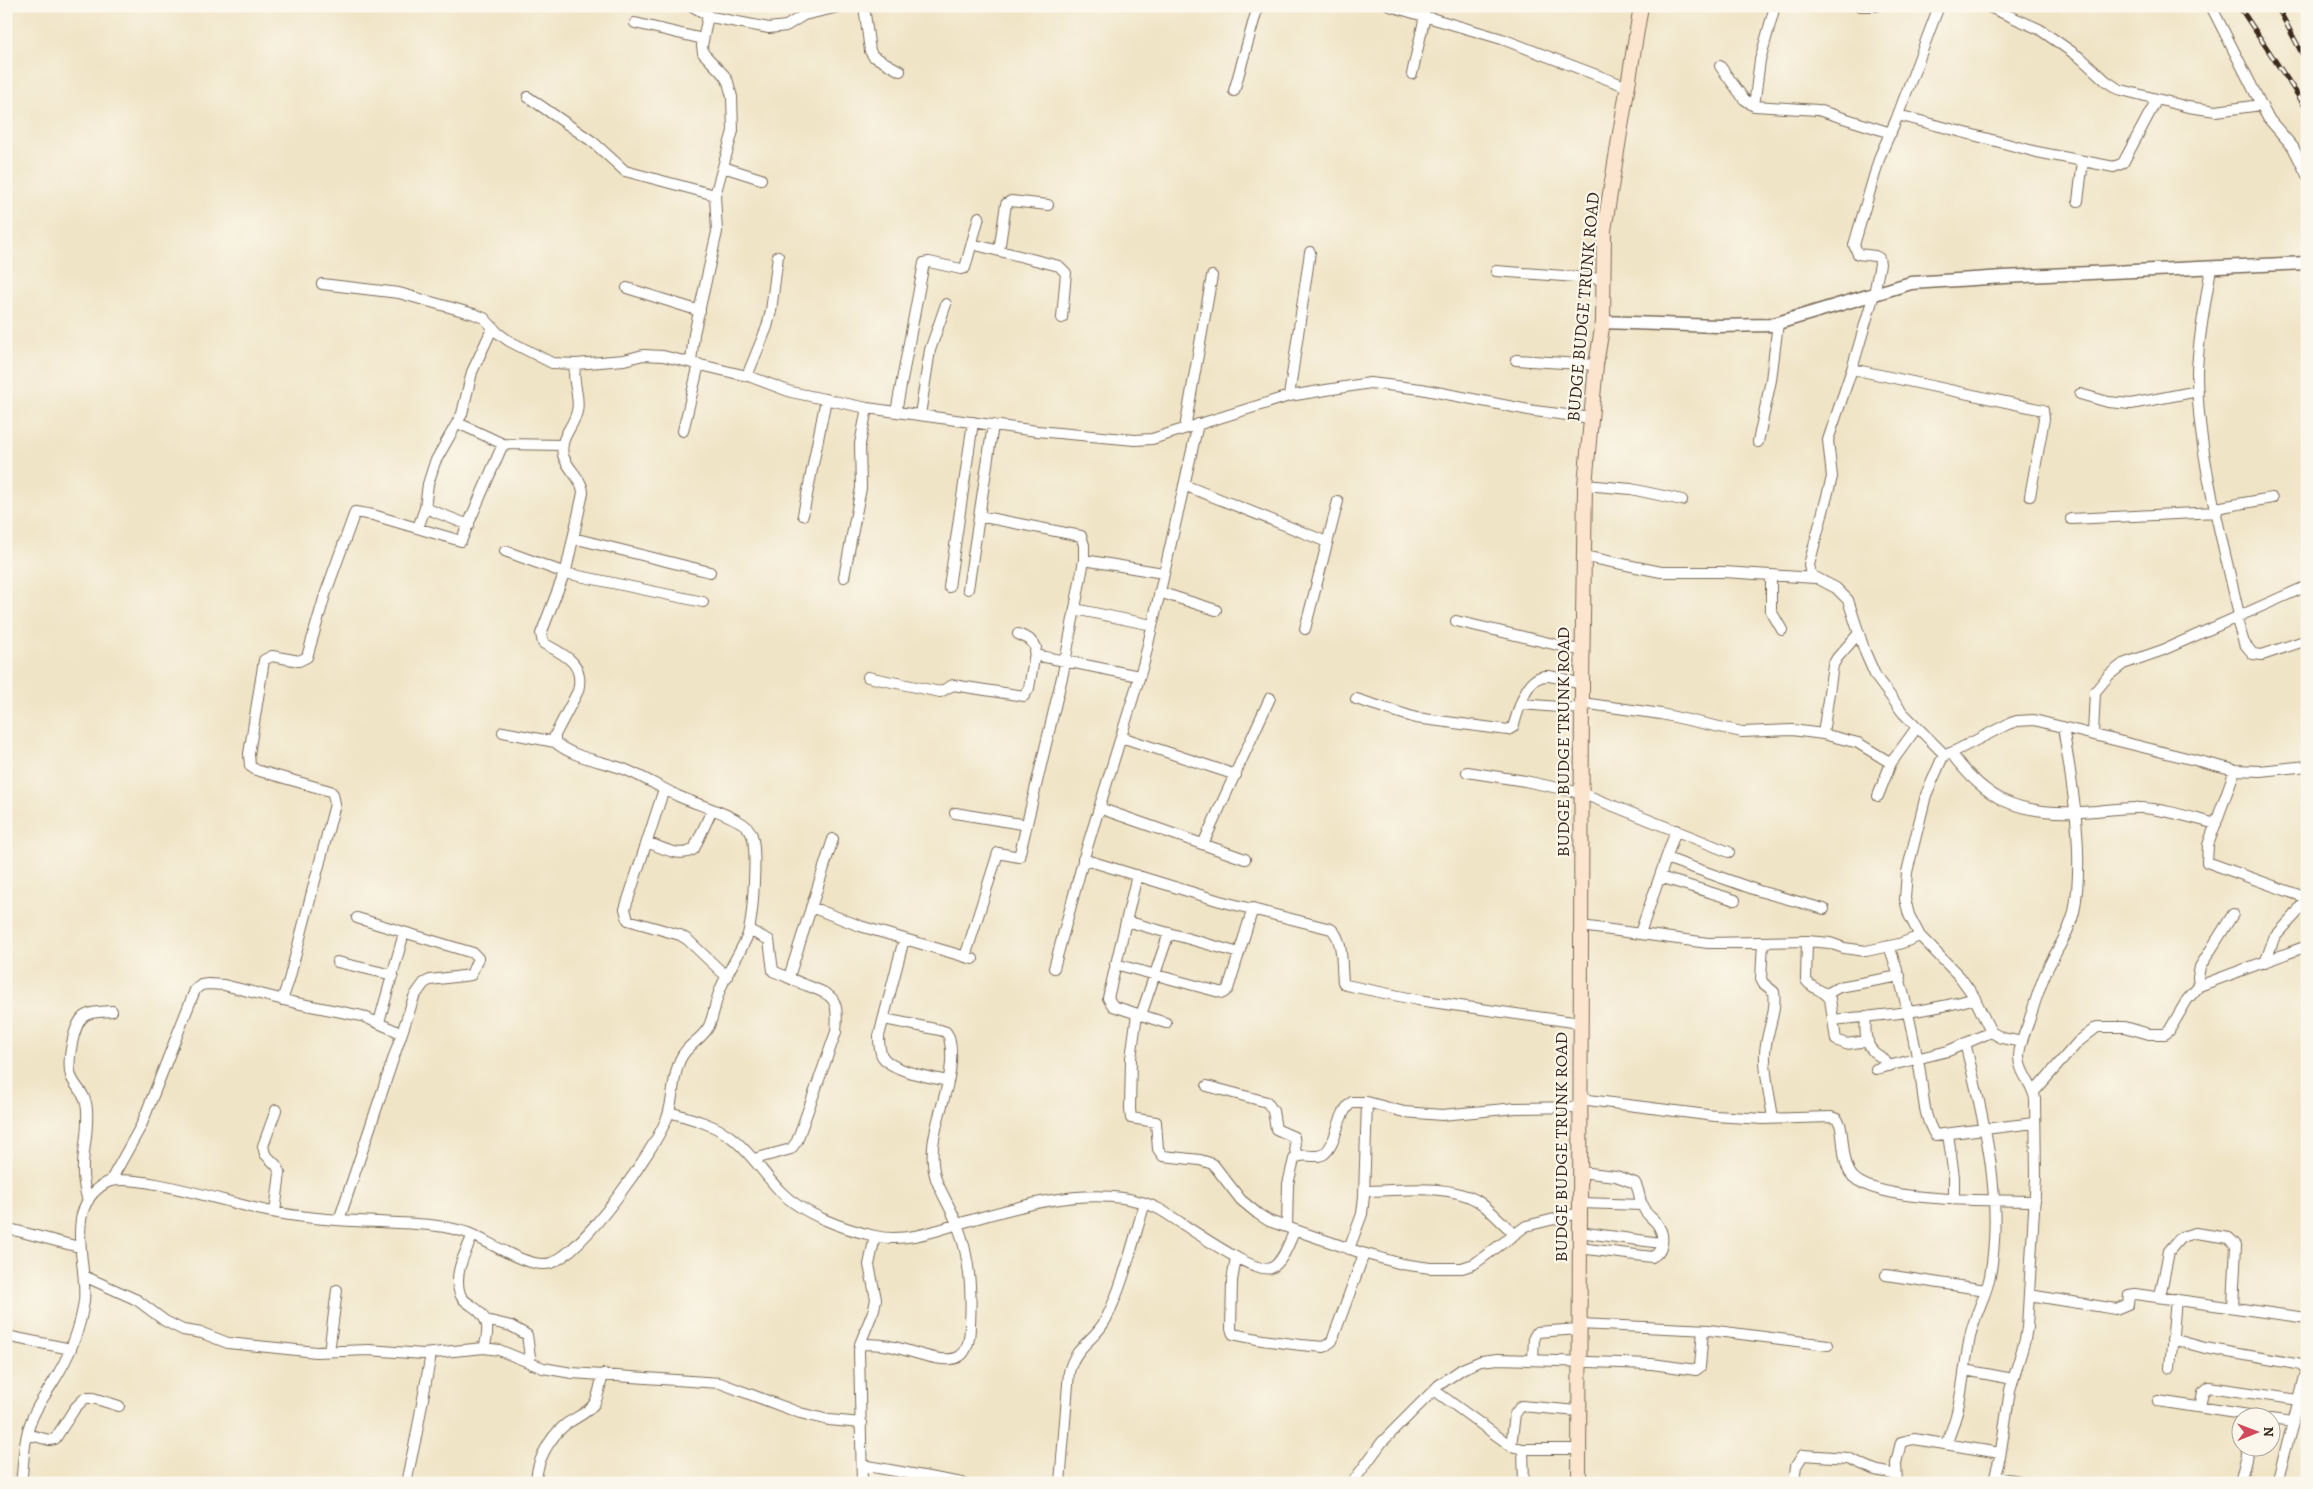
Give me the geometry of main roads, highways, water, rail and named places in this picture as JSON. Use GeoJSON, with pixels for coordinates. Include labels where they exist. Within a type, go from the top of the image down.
{"type":"FeatureCollection","features":[{"type":"Feature","properties":{"kind":"main road","name":"BUDGE BUDGE TRUNK ROAD"},"geometry":{"type":"LineString","coordinates":[[1579,1483],[1581,793],[1585,485],[1596,364],[1603,322],[1604,230],[1641,7]]}},
{"type":"Feature","properties":{"kind":"railway"},"geometry":{"type":"LineString","coordinates":[[2239,6],[2307,109]]}},
{"type":"Feature","properties":{"kind":"railway"},"geometry":{"type":"LineString","coordinates":[[2277,6],[2307,63]]}}]}
